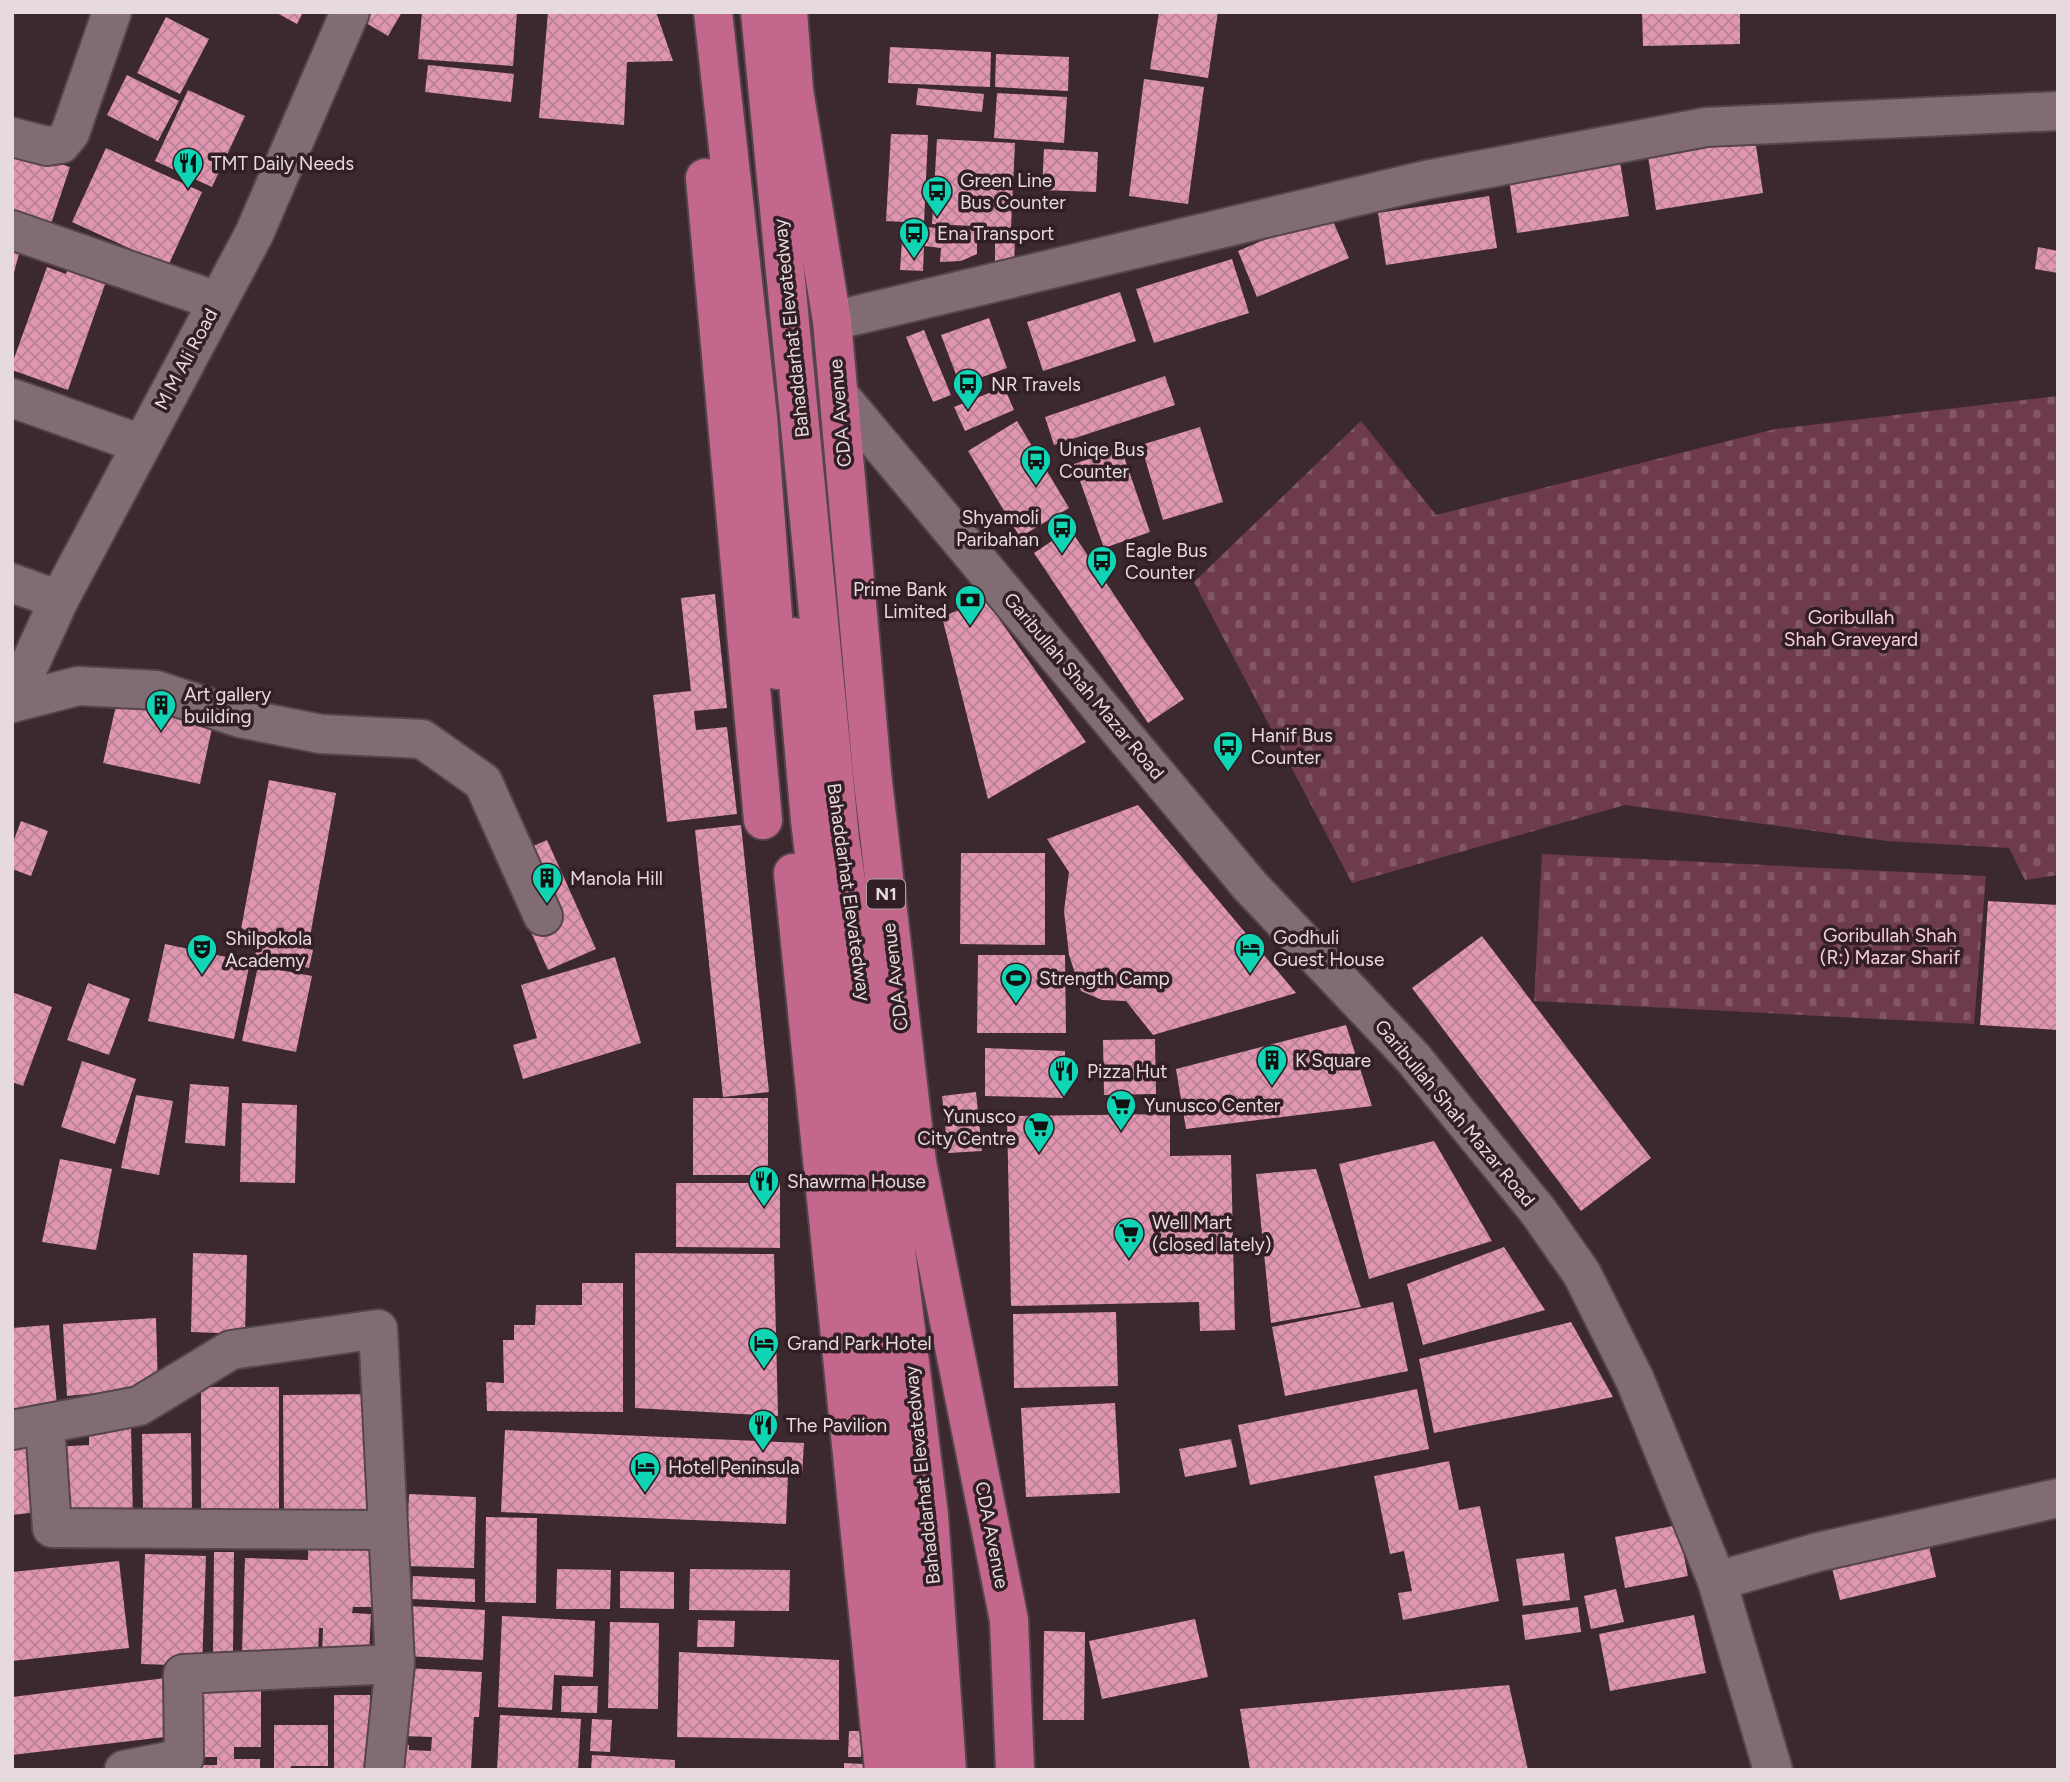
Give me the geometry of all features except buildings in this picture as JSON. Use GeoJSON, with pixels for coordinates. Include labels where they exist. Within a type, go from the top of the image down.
{"type":"FeatureCollection","features":[{"type":"Feature","properties":{"kind":"highway"},"geometry":{"type":"LineString","coordinates":[[688,12],[763,820]]}},
{"type":"Feature","properties":{"kind":"highway"},"geometry":{"type":"LineString","coordinates":[[713,12],[758,417],[798,940],[884,1770]]}},
{"type":"Feature","properties":{"kind":"highway","name":"Bahaddarhat Elevatedway"},"geometry":{"type":"LineString","coordinates":[[733,12],[777,450],[810,820],[892,1505],[914,1770]]}},
{"type":"Feature","properties":{"kind":"highway","name":"Bahaddarhat Elevatedway"},"geometry":{"type":"LineString","coordinates":[[760,12],[840,839],[873,1065],[929,1515],[947,1770]]}},
{"type":"Feature","properties":{"kind":"highway","name":"CDA Avenue"},"geometry":{"type":"LineString","coordinates":[[788,12],[794,90],[832,321],[872,773],[917,1162],[1009,1620],[1015,1770]]}},
{"type":"Feature","properties":{"kind":"street"},"geometry":{"type":"LineString","coordinates":[[12,137],[47,146],[61,144],[112,12]]}},
{"type":"Feature","properties":{"kind":"street","name":"M M Ali Road"},"geometry":{"type":"LineString","coordinates":[[12,703],[59,600],[254,234],[350,12]]}},
{"type":"Feature","properties":{"kind":"street"},"geometry":{"type":"LineString","coordinates":[[832,321],[1426,180],[1706,127],[2058,111]]}},
{"type":"Feature","properties":{"kind":"street"},"geometry":{"type":"LineString","coordinates":[[12,230],[217,301]]}},
{"type":"Feature","properties":{"kind":"street","name":"Garibullah Shah Mazar Road"},"geometry":{"type":"LineString","coordinates":[[839,395],[1250,886],[1413,1058],[1503,1172],[1538,1211],[1582,1274],[1635,1380],[1717,1581],[1773,1770]]}},
{"type":"Feature","properties":{"kind":"street"},"geometry":{"type":"LineString","coordinates":[[12,398],[141,444]]}},
{"type":"Feature","properties":{"kind":"street"},"geometry":{"type":"LineString","coordinates":[[12,583],[59,600]]}},
{"type":"Feature","properties":{"kind":"street"},"geometry":{"type":"LineString","coordinates":[[12,703],[78,686],[156,690],[240,718],[321,734],[422,739],[483,782],[543,916]]}},
{"type":"Feature","properties":{"kind":"street"},"geometry":{"type":"LineString","coordinates":[[384,1770],[395,1664],[378,1329],[231,1350],[139,1406],[28,1428],[52,1528],[387,1530]]}},
{"type":"Feature","properties":{"kind":"street"},"geometry":{"type":"LineString","coordinates":[[1717,1581],[1818,1552],[2058,1498]]}},
{"type":"Feature","properties":{"kind":"street"},"geometry":{"type":"LineString","coordinates":[[124,1770],[184,1758],[183,1674],[395,1664]]}},
{"type":"Feature","properties":{"kind":"green space","name":"Goribullah Shah Graveyard"},"geometry":{"type":"Polygon","coordinates":[[[2058,396],[2058,875],[2025,880],[2009,848],[1887,841],[1625,805],[1352,883],[1194,582],[1361,421],[1436,515],[1775,429],[2058,396]]]}},
{"type":"Feature","properties":{"kind":"green space","name":"Goribullah Shah (R:) Mazar Sharif"},"geometry":{"type":"Polygon","coordinates":[[[1542,854],[1986,876],[1974,1024],[1534,1001],[1542,854]]]}},
{"type":"Feature","properties":{"kind":"place","name":"TMT Daily Needs"},"geometry":{"type":"Point","coordinates":[188,190]}},
{"type":"Feature","properties":{"kind":"place","name":"Green Line Bus Counter"},"geometry":{"type":"Point","coordinates":[937,218]}},
{"type":"Feature","properties":{"kind":"place","name":"Ena Transport"},"geometry":{"type":"Point","coordinates":[914,260]}},
{"type":"Feature","properties":{"kind":"place","name":"NR Travels"},"geometry":{"type":"Point","coordinates":[968,411]}},
{"type":"Feature","properties":{"kind":"place","name":"Uniqe Bus Counter"},"geometry":{"type":"Point","coordinates":[1036,487]}},
{"type":"Feature","properties":{"kind":"place","name":"Shyamoli Paribahan"},"geometry":{"type":"Point","coordinates":[1062,555]}},
{"type":"Feature","properties":{"kind":"place","name":"Eagle Bus Counter"},"geometry":{"type":"Point","coordinates":[1102,588]}},
{"type":"Feature","properties":{"kind":"place","name":"Prime Bank Limited"},"geometry":{"type":"Point","coordinates":[970,627]}},
{"type":"Feature","properties":{"kind":"place","name":"Art gallery building"},"geometry":{"type":"Point","coordinates":[161,732]}},
{"type":"Feature","properties":{"kind":"place","name":"Hanif Bus Counter"},"geometry":{"type":"Point","coordinates":[1228,773]}},
{"type":"Feature","properties":{"kind":"place","name":"Manola Hill"},"geometry":{"type":"Point","coordinates":[547,905]}},
{"type":"Feature","properties":{"kind":"place","name":"Godhuli Guest House"},"geometry":{"type":"Point","coordinates":[1250,975]}},
{"type":"Feature","properties":{"kind":"place","name":"Shilpokola Academy"},"geometry":{"type":"Point","coordinates":[202,976]}},
{"type":"Feature","properties":{"kind":"place","name":"Strength Camp"},"geometry":{"type":"Point","coordinates":[1016,1005]}},
{"type":"Feature","properties":{"kind":"place","name":"K Square"},"geometry":{"type":"Point","coordinates":[1272,1087]}},
{"type":"Feature","properties":{"kind":"place","name":"Pizza Hut"},"geometry":{"type":"Point","coordinates":[1064,1098]}},
{"type":"Feature","properties":{"kind":"place","name":"Yunusco Center"},"geometry":{"type":"Point","coordinates":[1121,1132]}},
{"type":"Feature","properties":{"kind":"place","name":"Yunusco City Centre"},"geometry":{"type":"Point","coordinates":[1039,1154]}},
{"type":"Feature","properties":{"kind":"place","name":"Shawrma House"},"geometry":{"type":"Point","coordinates":[764,1208]}},
{"type":"Feature","properties":{"kind":"place","name":"Well Mart (closed lately)"},"geometry":{"type":"Point","coordinates":[1129,1260]}},
{"type":"Feature","properties":{"kind":"place","name":"Grand Park Hotel"},"geometry":{"type":"Point","coordinates":[764,1370]}},
{"type":"Feature","properties":{"kind":"place","name":"The Pavilion"},"geometry":{"type":"Point","coordinates":[763,1452]}},
{"type":"Feature","properties":{"kind":"place","name":"Hotel Peninsula"},"geometry":{"type":"Point","coordinates":[645,1494]}}]}
